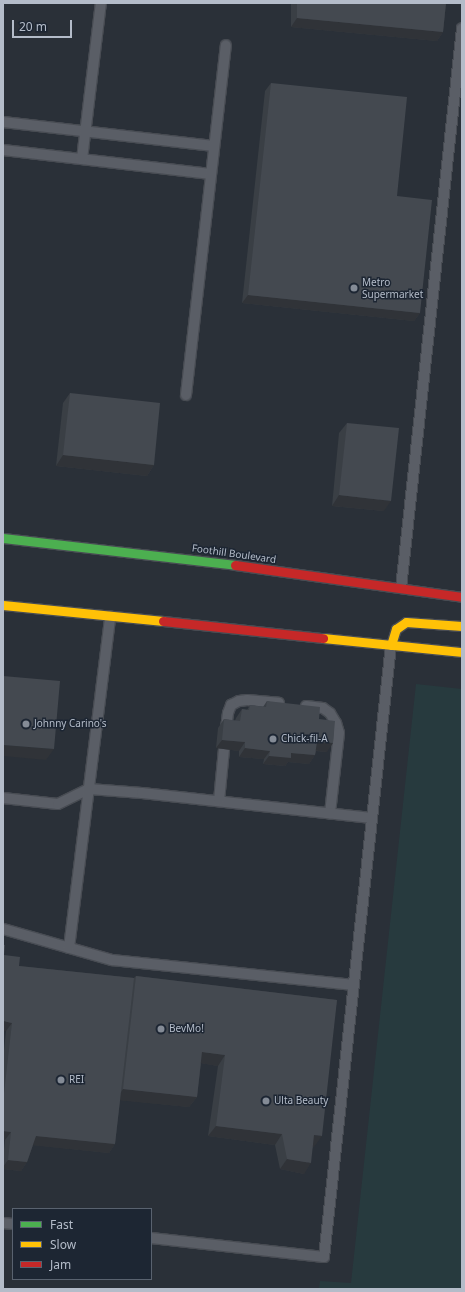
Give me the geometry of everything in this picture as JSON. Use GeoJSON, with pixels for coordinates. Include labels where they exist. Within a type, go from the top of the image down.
{"type":"FeatureCollection","features":[{"type":"Feature","properties":{"kind":"main road","name":"Foothill Boulevard"},"geometry":{"type":"LineString","coordinates":[[3,538],[178,557],[462,597]]}},
{"type":"Feature","properties":{"kind":"main road"},"geometry":{"type":"LineString","coordinates":[[3,605],[462,652]]}},
{"type":"Feature","properties":{"kind":"main road"},"geometry":{"type":"LineString","coordinates":[[391,645],[396,629],[406,622],[462,626]]}},
{"type":"Feature","properties":{"kind":"lane"},"geometry":{"type":"LineString","coordinates":[[82,159],[101,3]]}},
{"type":"Feature","properties":{"kind":"lane"},"geometry":{"type":"LineString","coordinates":[[402,588],[462,28]]}},
{"type":"Feature","properties":{"kind":"lane"},"geometry":{"type":"LineString","coordinates":[[186,395],[226,45]]}},
{"type":"Feature","properties":{"kind":"lane"},"geometry":{"type":"LineString","coordinates":[[3,122],[214,146]]}},
{"type":"Feature","properties":{"kind":"lane"},"geometry":{"type":"LineString","coordinates":[[3,150],[211,174]]}},
{"type":"Feature","properties":{"kind":"lane"},"geometry":{"type":"LineString","coordinates":[[69,948],[110,617]]}},
{"type":"Feature","properties":{"kind":"lane"},"geometry":{"type":"LineString","coordinates":[[152,1238],[324,1257],[391,645]]}},
{"type":"Feature","properties":{"kind":"lane"},"geometry":{"type":"LineString","coordinates":[[226,729],[228,713],[231,705],[239,701],[247,700],[323,708],[330,713],[336,723],[339,733],[330,813]]}},
{"type":"Feature","properties":{"kind":"lane"},"geometry":{"type":"LineString","coordinates":[[219,801],[224,749]]}},
{"type":"Feature","properties":{"kind":"lane"},"geometry":{"type":"LineString","coordinates":[[3,798],[58,804],[89,789],[219,801],[372,818]]}},
{"type":"Feature","properties":{"kind":"lane"},"geometry":{"type":"LineString","coordinates":[[3,929],[112,960],[354,985]]}},
{"type":"Feature","properties":{"kind":"green space"},"geometry":{"type":"Polygon","coordinates":[[[416,684],[462,689],[462,1289],[319,1289],[320,1281],[351,1283],[416,684]]]}},
{"type":"Feature","properties":{"kind":"building"},"geometry":{"type":"Polygon","coordinates":[[[297,3],[446,3],[443,32],[297,18],[297,3]]]}},
{"type":"Feature","properties":{"kind":"building"},"geometry":{"type":"Polygon","coordinates":[[[271,83],[407,97],[397,196],[432,200],[420,313],[248,295],[271,83]]]}},
{"type":"Feature","properties":{"kind":"building"},"geometry":{"type":"Polygon","coordinates":[[[70,393],[160,403],[154,465],[63,455],[70,393]]]}},
{"type":"Feature","properties":{"kind":"building"},"geometry":{"type":"Polygon","coordinates":[[[347,423],[399,428],[391,501],[339,495],[347,423]]]}},
{"type":"Feature","properties":{"kind":"building","name":"Johnny Carino's"},"geometry":{"type":"Polygon","coordinates":[[[3,676],[60,681],[54,749],[3,745],[3,676]]]}},
{"type":"Feature","properties":{"kind":"building","name":"Chick-fil-A"},"geometry":{"type":"Polygon","coordinates":[[[267,701],[320,707],[319,719],[335,721],[333,743],[317,742],[315,755],[291,753],[291,758],[269,756],[270,751],[245,748],[245,742],[222,740],[224,719],[240,721],[242,709],[249,710],[250,705],[266,707],[267,701]]]}},
{"type":"Feature","properties":{"kind":"building","name":"REI"},"geometry":{"type":"Polygon","coordinates":[[[3,945],[5,945],[4,955],[20,957],[19,966],[134,978],[115,1144],[36,1136],[27,1162],[8,1160],[11,1132],[3,1131],[3,1102],[12,1023],[3,1021],[3,945]]]}},
{"type":"Feature","properties":{"kind":"building"},"geometry":{"type":"Polygon","coordinates":[[[136,976],[337,1000],[322,1136],[314,1135],[311,1163],[287,1159],[282,1134],[216,1126],[225,1055],[202,1052],[197,1097],[123,1089],[136,976]]]}},
{"type":"Feature","properties":{"kind":"traffic: fast"},"geometry":{"type":"LineString","coordinates":[[3,538],[235,565]]}},
{"type":"Feature","properties":{"kind":"traffic: slow"},"geometry":{"type":"LineString","coordinates":[[3,605],[163,621]]}},
{"type":"Feature","properties":{"kind":"traffic: slow"},"geometry":{"type":"LineString","coordinates":[[391,645],[396,629],[406,622],[462,626]]}},
{"type":"Feature","properties":{"kind":"traffic: slow"},"geometry":{"type":"LineString","coordinates":[[323,638],[462,652]]}},
{"type":"Feature","properties":{"kind":"traffic: jam"},"geometry":{"type":"LineString","coordinates":[[235,565],[462,597]]}},
{"type":"Feature","properties":{"kind":"traffic: jam"},"geometry":{"type":"LineString","coordinates":[[163,621],[323,638]]}},
{"type":"Feature","properties":{"kind":"place","name":"Metro Supermarket"},"geometry":{"type":"Point","coordinates":[354,288]}},
{"type":"Feature","properties":{"kind":"place","name":"Johnny Carino's"},"geometry":{"type":"Point","coordinates":[26,724]}},
{"type":"Feature","properties":{"kind":"place","name":"Chick-fil-A"},"geometry":{"type":"Point","coordinates":[273,739]}},
{"type":"Feature","properties":{"kind":"place","name":"BevMo!"},"geometry":{"type":"Point","coordinates":[161,1029]}},
{"type":"Feature","properties":{"kind":"place","name":"REI"},"geometry":{"type":"Point","coordinates":[61,1080]}},
{"type":"Feature","properties":{"kind":"place","name":"Ulta Beauty"},"geometry":{"type":"Point","coordinates":[266,1101]}}]}
